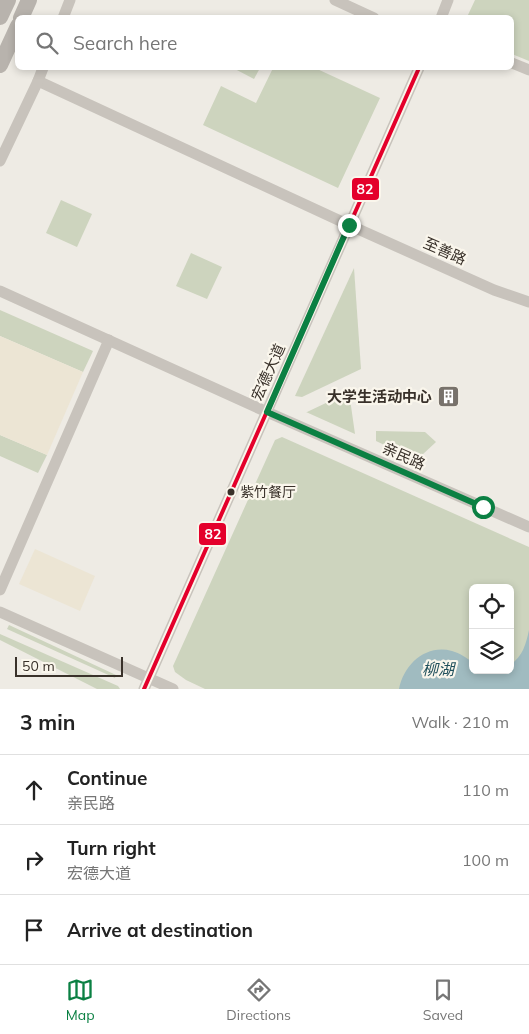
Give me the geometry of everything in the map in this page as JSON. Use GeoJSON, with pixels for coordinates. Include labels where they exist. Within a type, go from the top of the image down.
{"type":"FeatureCollection","features":[{"type":"Feature","properties":{"kind":"main road"},"geometry":{"type":"LineString","coordinates":[[0,17],[8,0]]}},
{"type":"Feature","properties":{"kind":"main road"},"geometry":{"type":"LineString","coordinates":[[22,15],[29,0]]}},
{"type":"Feature","properties":{"kind":"main road"},"geometry":{"type":"LineString","coordinates":[[0,65],[15,32]]}},
{"type":"Feature","properties":{"kind":"street"},"geometry":{"type":"LineString","coordinates":[[64,15],[70,0]]}},
{"type":"Feature","properties":{"kind":"street"},"geometry":{"type":"LineString","coordinates":[[335,0],[368,15]]}},
{"type":"Feature","properties":{"kind":"street"},"geometry":{"type":"LineString","coordinates":[[442,15],[448,0]]}},
{"type":"Feature","properties":{"kind":"street"},"geometry":{"type":"LineString","coordinates":[[514,64],[529,70]]}},
{"type":"Feature","properties":{"kind":"street"},"geometry":{"type":"LineString","coordinates":[[0,161],[42,70]]}},
{"type":"Feature","properties":{"kind":"street","name":"宏德大道"},"geometry":{"type":"LineString","coordinates":[[147,684],[417,70]]}},
{"type":"Feature","properties":{"kind":"street","name":"至善路"},"geometry":{"type":"LineString","coordinates":[[38,81],[349,225],[494,290],[529,302]]}},
{"type":"Feature","properties":{"kind":"street","name":"亲民路"},"geometry":{"type":"LineString","coordinates":[[0,291],[267,412],[529,527]]}},
{"type":"Feature","properties":{"kind":"street"},"geometry":{"type":"LineString","coordinates":[[0,590],[109,340]]}},
{"type":"Feature","properties":{"kind":"street"},"geometry":{"type":"LineString","coordinates":[[0,612],[147,684],[173,689]]}},
{"type":"Feature","properties":{"kind":"green space"},"geometry":{"type":"Polygon","coordinates":[[[475,0],[529,0],[529,61],[514,55],[514,15],[468,15],[475,0]]]}},
{"type":"Feature","properties":{"kind":"green space"},"geometry":{"type":"Polygon","coordinates":[[[237,70],[259,70],[254,79],[237,70]]]}},
{"type":"Feature","properties":{"kind":"green space"},"geometry":{"type":"Polygon","coordinates":[[[272,70],[319,70],[380,98],[338,188],[203,125],[221,86],[256,103],[272,70]]]}},
{"type":"Feature","properties":{"kind":"green space"},"geometry":{"type":"Polygon","coordinates":[[[61,200],[92,214],[77,247],[46,233],[61,200]]]}},
{"type":"Feature","properties":{"kind":"green space"},"geometry":{"type":"Polygon","coordinates":[[[191,253],[222,267],[207,299],[176,286],[191,253]]]}},
{"type":"Feature","properties":{"kind":"green space"},"geometry":{"type":"Polygon","coordinates":[[[354,268],[361,369],[302,397],[295,396],[354,268]]]}},
{"type":"Feature","properties":{"kind":"green space"},"geometry":{"type":"Polygon","coordinates":[[[0,310],[93,351],[83,372],[0,336],[0,310]]]}},
{"type":"Feature","properties":{"kind":"green space"},"geometry":{"type":"Polygon","coordinates":[[[349,392],[355,434],[306,412],[307,412],[349,392]]]}},
{"type":"Feature","properties":{"kind":"green space"},"geometry":{"type":"Polygon","coordinates":[[[376,431],[425,432],[436,442],[422,455],[408,456],[376,441],[376,431]]]}},
{"type":"Feature","properties":{"kind":"green space"},"geometry":{"type":"Polygon","coordinates":[[[0,435],[47,455],[38,473],[0,456],[0,435]]]}},
{"type":"Feature","properties":{"kind":"green space"},"geometry":{"type":"Polygon","coordinates":[[[282,437],[529,547],[529,689],[205,689],[186,680],[175,672],[173,666],[275,440],[282,437]]]}},
{"type":"Feature","properties":{"kind":"green space"},"geometry":{"type":"Polygon","coordinates":[[[9,625],[116,675],[115,678],[7,629],[9,625]]]}},
{"type":"Feature","properties":{"kind":"green space"},"geometry":{"type":"Polygon","coordinates":[[[0,634],[118,686],[120,689],[97,689],[0,640],[0,634]]]}},
{"type":"Feature","properties":{"kind":"shaded area"},"geometry":{"type":"Polygon","coordinates":[[[0,336],[83,372],[47,455],[0,435],[0,336]]]}},
{"type":"Feature","properties":{"kind":"shaded area"},"geometry":{"type":"Polygon","coordinates":[[[35,549],[95,576],[80,611],[19,584],[35,549]]]}},
{"type":"Feature","properties":{"kind":"water","name":"柳湖"},"geometry":{"type":"Polygon","coordinates":[[[529,630],[529,689],[399,689],[411,664],[425,653],[433,650],[452,651],[469,660],[469,674],[514,674],[514,661],[518,658],[527,640],[529,630]]]}},
{"type":"Feature","properties":{"kind":"transit line","name":"82"},"geometry":{"type":"LineString","coordinates":[[144,689],[418,70]]}},
{"type":"Feature","properties":{"kind":"place","name":"大学生活动中心"},"geometry":{"type":"Point","coordinates":[448,396]}},
{"type":"Feature","properties":{"kind":"place","name":"紫竹餐厅"},"geometry":{"type":"Point","coordinates":[231,492]}},
{"type":"Feature","properties":{"kind":"route"},"geometry":{"type":"LineString","coordinates":[[349,225],[267,412],[483,507]]}}]}
